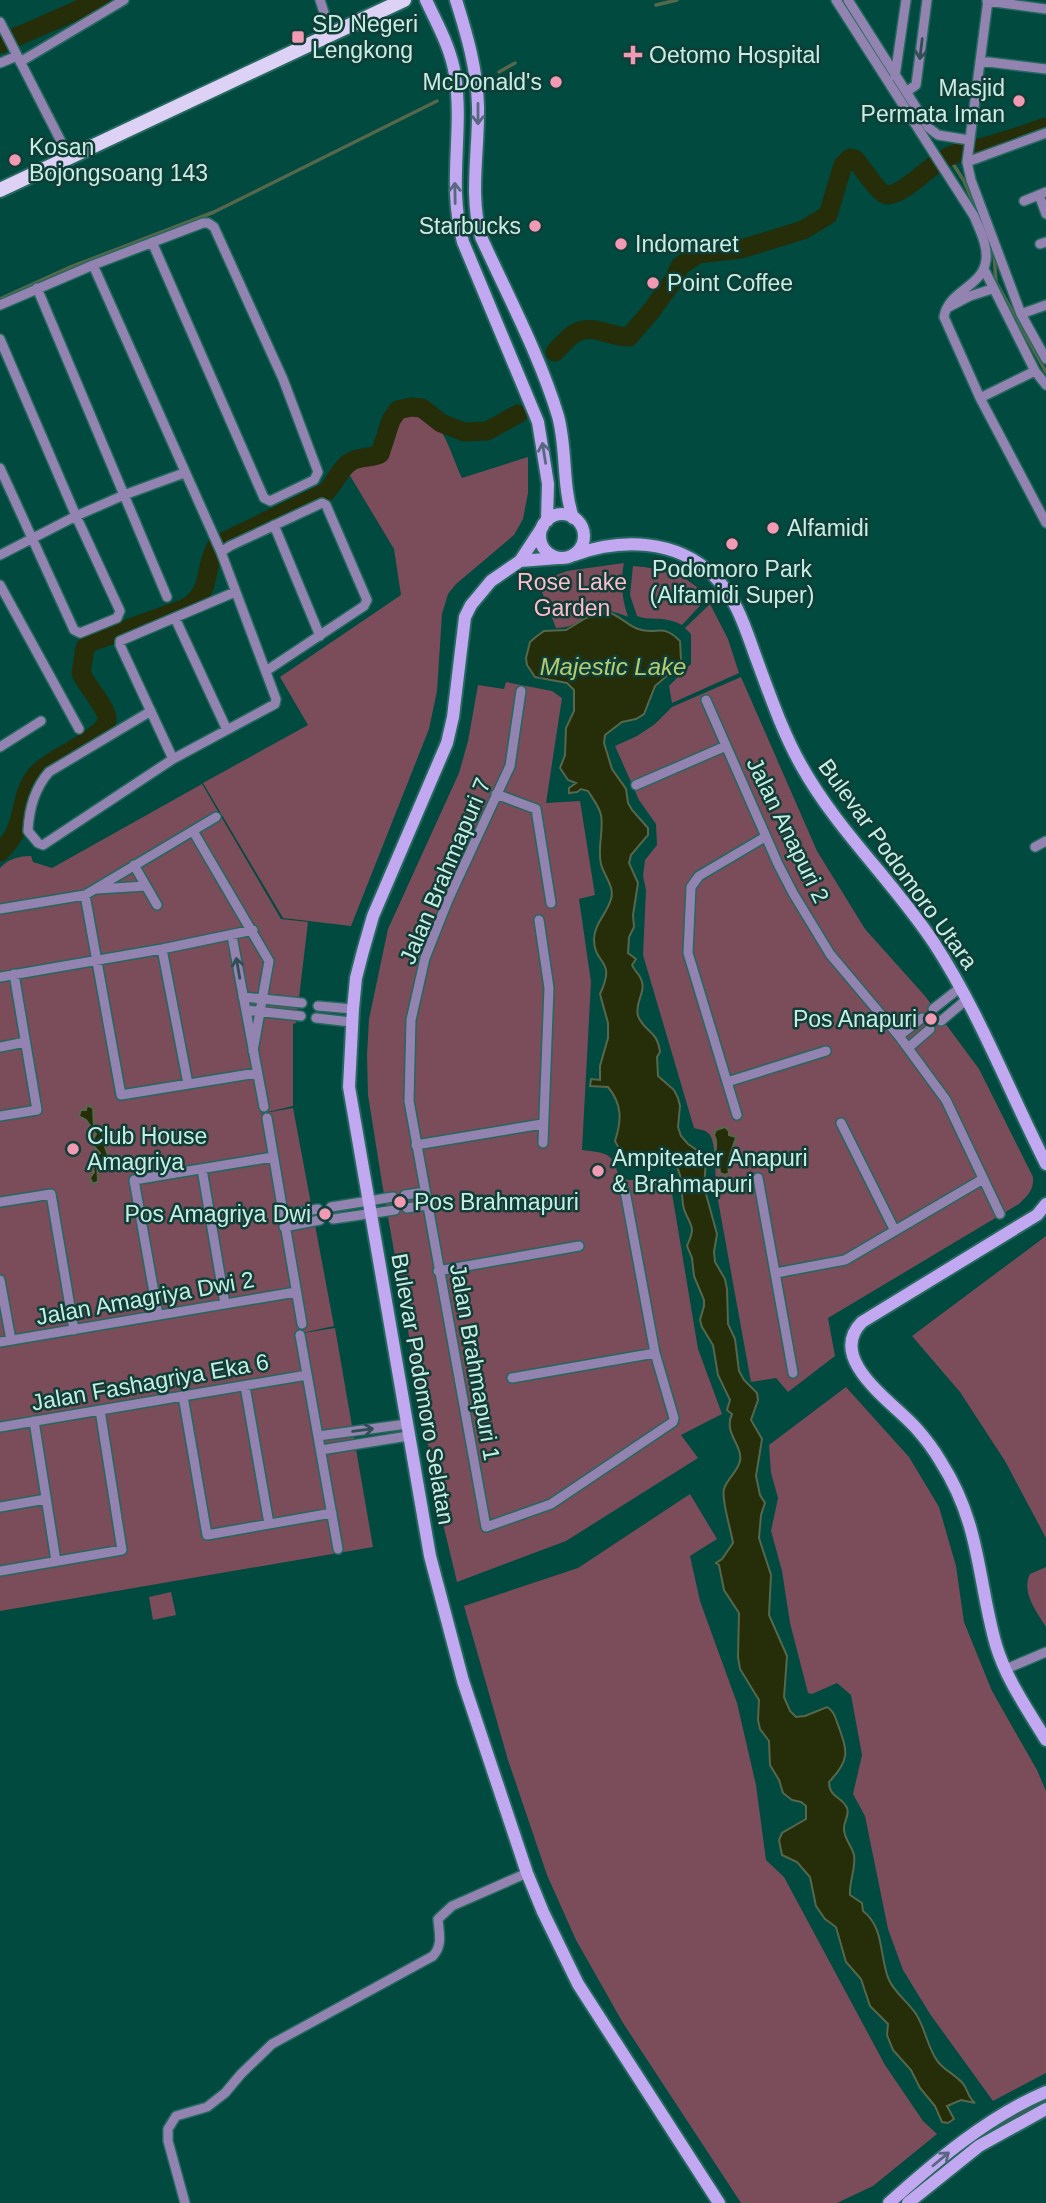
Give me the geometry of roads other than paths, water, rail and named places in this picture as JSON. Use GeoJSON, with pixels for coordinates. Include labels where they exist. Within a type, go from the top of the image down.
{"type":"FeatureCollection","features":[{"type":"Feature","properties":{"kind":"main road"},"geometry":{"type":"LineString","coordinates":[[0,190],[331,34],[389,3],[404,0]]}},
{"type":"Feature","properties":{"kind":"street"},"geometry":{"type":"LineString","coordinates":[[0,63],[17,57],[124,0]]}},
{"type":"Feature","properties":{"kind":"street"},"geometry":{"type":"LineString","coordinates":[[320,0],[331,34]]}},
{"type":"Feature","properties":{"kind":"street"},"geometry":{"type":"LineString","coordinates":[[426,0],[453,63],[458,102],[454,192],[456,217],[463,242],[538,422],[548,484],[545,524],[541,533],[543,547],[561,558]]}},
{"type":"Feature","properties":{"kind":"street"},"geometry":{"type":"LineString","coordinates":[[456,0],[477,76],[475,215],[481,237],[549,390],[559,420],[566,483],[576,520],[582,529],[583,543],[574,555],[520,561]]}},
{"type":"Feature","properties":{"kind":"street"},"geometry":{"type":"LineString","coordinates":[[836,0],[974,216],[985,245],[987,259],[984,270],[949,302],[944,317],[980,398],[1046,523]]}},
{"type":"Feature","properties":{"kind":"street"},"geometry":{"type":"LineString","coordinates":[[848,0],[929,128],[938,135],[968,151],[1046,134]]}},
{"type":"Feature","properties":{"kind":"street"},"geometry":{"type":"LineString","coordinates":[[895,76],[906,0]]}},
{"type":"Feature","properties":{"kind":"street"},"geometry":{"type":"LineString","coordinates":[[906,93],[916,85],[927,0]]}},
{"type":"Feature","properties":{"kind":"street"},"geometry":{"type":"LineString","coordinates":[[1046,9],[987,1],[968,151],[971,180],[1021,314],[1046,359]]}},
{"type":"Feature","properties":{"kind":"street"},"geometry":{"type":"LineString","coordinates":[[1,24],[69,157]]}},
{"type":"Feature","properties":{"kind":"street"},"geometry":{"type":"LineString","coordinates":[[453,63],[460,50],[468,51],[472,57]]}},
{"type":"Feature","properties":{"kind":"street"},"geometry":{"type":"LineString","coordinates":[[980,61],[1046,69]]}},
{"type":"Feature","properties":{"kind":"street"},"geometry":{"type":"LineString","coordinates":[[1024,201],[1042,194],[1046,214]]}},
{"type":"Feature","properties":{"kind":"street"},"geometry":{"type":"LineString","coordinates":[[0,304],[93,265],[152,242],[203,223],[214,227],[283,379],[318,472],[314,480],[270,501],[264,498],[152,242]]}},
{"type":"Feature","properties":{"kind":"street"},"geometry":{"type":"LineString","coordinates":[[93,265],[217,548],[276,702],[173,758],[43,845],[38,843],[28,831],[28,818],[41,781],[49,772],[151,710]]}},
{"type":"Feature","properties":{"kind":"street"},"geometry":{"type":"LineString","coordinates":[[984,270],[1035,371],[1046,385]]}},
{"type":"Feature","properties":{"kind":"street"},"geometry":{"type":"LineString","coordinates":[[37,288],[167,597]]}},
{"type":"Feature","properties":{"kind":"street"},"geometry":{"type":"LineString","coordinates":[[945,309],[970,296],[992,289]]}},
{"type":"Feature","properties":{"kind":"street"},"geometry":{"type":"LineString","coordinates":[[1021,314],[1046,306]]}},
{"type":"Feature","properties":{"kind":"street"},"geometry":{"type":"LineString","coordinates":[[0,338],[120,611],[117,618],[77,632],[0,468]]}},
{"type":"Feature","properties":{"kind":"street"},"geometry":{"type":"LineString","coordinates":[[513,359],[532,351]]}},
{"type":"Feature","properties":{"kind":"street"},"geometry":{"type":"LineString","coordinates":[[980,398],[1035,371]]}},
{"type":"Feature","properties":{"kind":"street"},"geometry":{"type":"LineString","coordinates":[[0,555],[76,516],[184,473]]}},
{"type":"Feature","properties":{"kind":"street"},"geometry":{"type":"LineString","coordinates":[[548,484],[552,491],[556,492],[566,483]]}},
{"type":"Feature","properties":{"kind":"street"},"geometry":{"type":"LineString","coordinates":[[217,548],[318,504],[326,505],[367,600],[364,606],[266,671]]}},
{"type":"Feature","properties":{"kind":"street"},"geometry":{"type":"LineString","coordinates":[[545,524],[559,515],[576,520],[595,537],[609,544]]}},
{"type":"Feature","properties":{"kind":"street","name":"Bulevar Podomoro Selatan"},"geometry":{"type":"LineString","coordinates":[[545,524],[520,561],[491,581],[471,605],[465,617],[453,717],[447,743],[373,916],[356,978],[349,1087],[430,1556],[456,1657],[527,1873],[543,1912],[584,1994],[719,2203]]}},
{"type":"Feature","properties":{"kind":"street"},"geometry":{"type":"LineString","coordinates":[[274,525],[320,636]]}},
{"type":"Feature","properties":{"kind":"street","name":"Bulevar Podomoro Utara"},"geometry":{"type":"LineString","coordinates":[[574,555],[609,544],[645,544],[666,548],[699,564],[723,586],[739,611],[778,717],[801,766],[830,810],[919,920],[964,993],[1046,1164]]}},
{"type":"Feature","properties":{"kind":"street"},"geometry":{"type":"LineString","coordinates":[[0,585],[79,729]]}},
{"type":"Feature","properties":{"kind":"street"},"geometry":{"type":"LineString","coordinates":[[173,758],[120,641],[235,592]]}},
{"type":"Feature","properties":{"kind":"street"},"geometry":{"type":"LineString","coordinates":[[175,618],[227,730]]}},
{"type":"Feature","properties":{"kind":"street","name":"Jalan Brahmapuri 7"},"geometry":{"type":"LineString","coordinates":[[425,1192],[409,1101],[411,1020],[425,958],[448,900],[510,766],[521,691]]}},
{"type":"Feature","properties":{"kind":"street","name":"Jalan Anapuri 2"},"geometry":{"type":"LineString","coordinates":[[706,700],[765,837],[793,893],[830,954],[899,1036],[946,1100],[1000,1214]]}},
{"type":"Feature","properties":{"kind":"street"},"geometry":{"type":"LineString","coordinates":[[0,747],[41,720]]}},
{"type":"Feature","properties":{"kind":"street"},"geometry":{"type":"LineString","coordinates":[[636,785],[726,746]]}},
{"type":"Feature","properties":{"kind":"street"},"geometry":{"type":"LineString","coordinates":[[496,794],[536,810],[551,903]]}},
{"type":"Feature","properties":{"kind":"street"},"geometry":{"type":"LineString","coordinates":[[0,909],[85,895],[216,817]]}},
{"type":"Feature","properties":{"kind":"street"},"geometry":{"type":"LineString","coordinates":[[192,831],[269,961],[253,1051]]}},
{"type":"Feature","properties":{"kind":"street"},"geometry":{"type":"LineString","coordinates":[[737,1115],[688,953],[691,887],[699,876],[765,837]]}},
{"type":"Feature","properties":{"kind":"street"},"geometry":{"type":"LineString","coordinates":[[1035,848],[1046,841]]}},
{"type":"Feature","properties":{"kind":"street"},"geometry":{"type":"LineString","coordinates":[[134,865],[157,905]]}},
{"type":"Feature","properties":{"kind":"street"},"geometry":{"type":"LineString","coordinates":[[95,889],[146,886]]}},
{"type":"Feature","properties":{"kind":"street"},"geometry":{"type":"LineString","coordinates":[[85,895],[121,1095],[257,1073]]}},
{"type":"Feature","properties":{"kind":"street"},"geometry":{"type":"LineString","coordinates":[[539,920],[549,988],[543,1143]]}},
{"type":"Feature","properties":{"kind":"street"},"geometry":{"type":"LineString","coordinates":[[0,977],[253,930]]}},
{"type":"Feature","properties":{"kind":"street"},"geometry":{"type":"LineString","coordinates":[[232,936],[264,1107]]}},
{"type":"Feature","properties":{"kind":"street"},"geometry":{"type":"LineString","coordinates":[[162,949],[188,1084]]}},
{"type":"Feature","properties":{"kind":"street"},"geometry":{"type":"LineString","coordinates":[[0,1116],[37,1110],[14,974]]}},
{"type":"Feature","properties":{"kind":"street"},"geometry":{"type":"LineString","coordinates":[[933,1009],[964,993]]}},
{"type":"Feature","properties":{"kind":"street"},"geometry":{"type":"LineString","coordinates":[[941,1021],[964,993]]}},
{"type":"Feature","properties":{"kind":"street"},"geometry":{"type":"LineString","coordinates":[[243,997],[302,1003]]}},
{"type":"Feature","properties":{"kind":"street"},"geometry":{"type":"LineString","coordinates":[[318,1006],[352,1016]]}},
{"type":"Feature","properties":{"kind":"street"},"geometry":{"type":"LineString","coordinates":[[246,1010],[301,1016]]}},
{"type":"Feature","properties":{"kind":"street"},"geometry":{"type":"LineString","coordinates":[[316,1017],[352,1016]]}},
{"type":"Feature","properties":{"kind":"street"},"geometry":{"type":"LineString","coordinates":[[899,1036],[922,1018]]}},
{"type":"Feature","properties":{"kind":"street"},"geometry":{"type":"LineString","coordinates":[[908,1048],[930,1030]]}},
{"type":"Feature","properties":{"kind":"street"},"geometry":{"type":"LineString","coordinates":[[0,1047],[25,1042]]}},
{"type":"Feature","properties":{"kind":"street"},"geometry":{"type":"LineString","coordinates":[[727,1082],[826,1051]]}},
{"type":"Feature","properties":{"kind":"street"},"geometry":{"type":"LineString","coordinates":[[267,1118],[302,1324]]}},
{"type":"Feature","properties":{"kind":"street"},"geometry":{"type":"LineString","coordinates":[[841,1123],[895,1231]]}},
{"type":"Feature","properties":{"kind":"street"},"geometry":{"type":"LineString","coordinates":[[416,1145],[542,1124]]}},
{"type":"Feature","properties":{"kind":"street"},"geometry":{"type":"LineString","coordinates":[[158,1315],[134,1180],[273,1157]]}},
{"type":"Feature","properties":{"kind":"street"},"geometry":{"type":"LineString","coordinates":[[202,1169],[225,1304]]}},
{"type":"Feature","properties":{"kind":"street"},"geometry":{"type":"LineString","coordinates":[[758,1178],[793,1373]]}},
{"type":"Feature","properties":{"kind":"street"},"geometry":{"type":"LineString","coordinates":[[776,1273],[845,1260],[983,1179]]}},
{"type":"Feature","properties":{"kind":"street"},"geometry":{"type":"LineString","coordinates":[[512,1378],[655,1353],[625,1191]]}},
{"type":"Feature","properties":{"kind":"street"},"geometry":{"type":"LineString","coordinates":[[405,1195],[425,1192]]}},
{"type":"Feature","properties":{"kind":"street","name":"Jalan Brahmapuri 1"},"geometry":{"type":"LineString","coordinates":[[425,1192],[486,1526],[551,1504],[670,1425],[674,1418],[655,1353]]}},
{"type":"Feature","properties":{"kind":"street"},"geometry":{"type":"LineString","coordinates":[[0,1202],[51,1194],[74,1330]]}},
{"type":"Feature","properties":{"kind":"street"},"geometry":{"type":"LineString","coordinates":[[331,1207],[393,1197]]}},
{"type":"Feature","properties":{"kind":"street"},"geometry":{"type":"LineString","coordinates":[[1046,1204],[1037,1215],[862,1322],[857,1327],[852,1347],[853,1358],[865,1379],[916,1428],[952,1479],[968,1515],[979,1555],[994,1635],[1006,1669],[1046,1740]]}},
{"type":"Feature","properties":{"kind":"street"},"geometry":{"type":"LineString","coordinates":[[407,1208],[427,1205]]}},
{"type":"Feature","properties":{"kind":"street"},"geometry":{"type":"LineString","coordinates":[[282,1215],[318,1209]]}},
{"type":"Feature","properties":{"kind":"street"},"geometry":{"type":"LineString","coordinates":[[332,1219],[395,1210]]}},
{"type":"Feature","properties":{"kind":"street"},"geometry":{"type":"LineString","coordinates":[[284,1227],[320,1220]]}},
{"type":"Feature","properties":{"kind":"street"},"geometry":{"type":"LineString","coordinates":[[438,1271],[579,1246]]}},
{"type":"Feature","properties":{"kind":"street"},"geometry":{"type":"LineString","coordinates":[[0,1280],[11,1340]]}},
{"type":"Feature","properties":{"kind":"street","name":"Jalan Amagriya Dwi 2"},"geometry":{"type":"LineString","coordinates":[[0,1342],[296,1292]]}},
{"type":"Feature","properties":{"kind":"street"},"geometry":{"type":"LineString","coordinates":[[300,1335],[338,1549]]}},
{"type":"Feature","properties":{"kind":"street","name":"Jalan Fashagriya Eka 6"},"geometry":{"type":"LineString","coordinates":[[0,1427],[307,1375]]}},
{"type":"Feature","properties":{"kind":"street"},"geometry":{"type":"LineString","coordinates":[[245,1385],[269,1524]]}},
{"type":"Feature","properties":{"kind":"street"},"geometry":{"type":"LineString","coordinates":[[183,1396],[206,1535],[332,1513]]}},
{"type":"Feature","properties":{"kind":"street"},"geometry":{"type":"LineString","coordinates":[[0,1571],[122,1550],[100,1410]]}},
{"type":"Feature","properties":{"kind":"street"},"geometry":{"type":"LineString","coordinates":[[34,1421],[57,1561]]}},
{"type":"Feature","properties":{"kind":"street"},"geometry":{"type":"LineString","coordinates":[[318,1436],[408,1430]]}},
{"type":"Feature","properties":{"kind":"street"},"geometry":{"type":"LineString","coordinates":[[321,1450],[408,1430]]}},
{"type":"Feature","properties":{"kind":"street"},"geometry":{"type":"LineString","coordinates":[[0,1507],[46,1499]]}},
{"type":"Feature","properties":{"kind":"street"},"geometry":{"type":"LineString","coordinates":[[1006,1669],[1046,1652]]}},
{"type":"Feature","properties":{"kind":"street"},"geometry":{"type":"LineString","coordinates":[[185,2203],[168,2141],[168,2129],[176,2116],[207,2107],[225,2093],[272,2044],[433,1956],[439,1950],[440,1943],[438,1919],[452,1906],[527,1873]]}},
{"type":"Feature","properties":{"kind":"street"},"geometry":{"type":"LineString","coordinates":[[889,2203],[974,2133],[1046,2092]]}},
{"type":"Feature","properties":{"kind":"street"},"geometry":{"type":"LineString","coordinates":[[908,2203],[979,2146],[1046,2109]]}},
{"type":"Feature","properties":{"kind":"water","name":"Majestic Lake"},"geometry":{"type":"Polygon","coordinates":[[[608,612],[638,629],[668,632],[680,641],[681,660],[676,668],[655,686],[644,714],[622,722],[605,735],[604,743],[612,769],[626,789],[628,803],[648,828],[648,835],[631,855],[629,863],[638,883],[634,927],[629,937],[628,953],[636,959],[632,965],[642,984],[638,1016],[654,1035],[658,1045],[658,1076],[674,1090],[678,1098],[678,1127],[681,1136],[704,1155],[706,1160],[704,1187],[717,1234],[715,1262],[725,1279],[727,1289],[728,1324],[735,1339],[739,1371],[757,1393],[758,1400],[751,1420],[762,1439],[756,1476],[760,1495],[765,1503],[759,1538],[771,1575],[769,1615],[787,1656],[784,1697],[796,1717],[827,1707],[835,1717],[844,1742],[845,1755],[841,1768],[829,1782],[831,1791],[845,1804],[848,1811],[844,1833],[854,1860],[850,1895],[862,1903],[863,1911],[875,1926],[889,1980],[916,2014],[936,2059],[961,2081],[975,2103],[961,2100],[947,2106],[954,2119],[948,2123],[942,2122],[935,2106],[920,2088],[911,2070],[893,2050],[887,2035],[888,2024],[870,2006],[861,1979],[846,1962],[836,1927],[825,1919],[816,1906],[810,1877],[797,1862],[782,1855],[779,1840],[782,1833],[806,1819],[806,1806],[783,1793],[770,1765],[769,1741],[760,1729],[758,1720],[759,1700],[740,1669],[739,1613],[724,1590],[719,1565],[716,1563],[733,1543],[723,1494],[725,1485],[739,1465],[740,1455],[731,1433],[732,1414],[727,1410],[730,1400],[718,1375],[713,1345],[700,1320],[704,1300],[694,1276],[692,1258],[687,1246],[692,1230],[684,1209],[679,1171],[666,1159],[635,1159],[623,1156],[615,1141],[620,1119],[616,1100],[608,1087],[590,1086],[591,1079],[600,1080],[600,1066],[608,1038],[608,1023],[600,994],[605,982],[606,968],[597,954],[594,939],[612,895],[600,858],[601,815],[588,791],[581,789],[569,793],[569,788],[576,783],[568,780],[560,768],[565,755],[566,728],[574,711],[574,690],[567,683],[535,677],[526,658],[530,642],[544,631],[566,630],[586,618],[608,612]]]}},
{"type":"Feature","properties":{"kind":"water"},"geometry":{"type":"Polygon","coordinates":[[[87,1105],[93,1108],[94,1127],[103,1132],[103,1141],[111,1164],[106,1169],[102,1162],[97,1162],[98,1181],[93,1184],[90,1178],[94,1172],[92,1159],[100,1153],[91,1143],[96,1134],[86,1120],[79,1116],[81,1110],[86,1110],[87,1105]]]}},
{"type":"Feature","properties":{"kind":"water"},"geometry":{"type":"Polygon","coordinates":[[[725,1127],[729,1135],[736,1137],[729,1159],[729,1173],[725,1175],[720,1173],[714,1135],[716,1130],[725,1127]]]}},
{"type":"Feature","properties":{"kind":"waterway"},"geometry":{"type":"LineString","coordinates":[[0,44],[101,0]]}},
{"type":"Feature","properties":{"kind":"waterway"},"geometry":{"type":"LineString","coordinates":[[656,5],[677,0]]}},
{"type":"Feature","properties":{"kind":"waterway"},"geometry":{"type":"LineString","coordinates":[[499,72],[515,63]]}},
{"type":"Feature","properties":{"kind":"waterway"},"geometry":{"type":"LineString","coordinates":[[0,299],[68,268],[214,212],[437,101]]}},
{"type":"Feature","properties":{"kind":"waterway"},"geometry":{"type":"LineString","coordinates":[[555,352],[571,336],[583,330],[629,337],[673,281],[680,266],[698,254],[741,249],[803,230],[828,215],[843,165],[850,158],[855,159],[875,185],[887,195],[900,191],[952,155],[1046,127]]}},
{"type":"Feature","properties":{"kind":"waterway"},"geometry":{"type":"LineString","coordinates":[[948,156],[964,181],[987,234]]}},
{"type":"Feature","properties":{"kind":"waterway"},"geometry":{"type":"LineString","coordinates":[[994,254],[996,282],[1046,372]]}},
{"type":"Feature","properties":{"kind":"waterway"},"geometry":{"type":"LineString","coordinates":[[0,852],[15,833],[28,788],[36,775],[104,727],[107,720],[104,710],[81,673],[85,648],[91,642],[186,608],[201,594],[217,545],[326,492],[344,467],[352,461],[380,454],[391,420],[398,410],[422,408],[441,423],[464,432],[487,431],[518,414]]}},
{"type":"Feature","properties":{"kind":"place","name":"SD Negeri Lengkong"},"geometry":{"type":"Point","coordinates":[298,37]}},
{"type":"Feature","properties":{"kind":"place","name":"Oetomo Hospital"},"geometry":{"type":"Point","coordinates":[633,55]}},
{"type":"Feature","properties":{"kind":"place","name":"McDonald's"},"geometry":{"type":"Point","coordinates":[556,82]}},
{"type":"Feature","properties":{"kind":"place","name":"Masjid Permata Iman"},"geometry":{"type":"Point","coordinates":[1019,101]}},
{"type":"Feature","properties":{"kind":"place","name":"Kosan Bojongsoang 143"},"geometry":{"type":"Point","coordinates":[15,160]}},
{"type":"Feature","properties":{"kind":"place","name":"Starbucks"},"geometry":{"type":"Point","coordinates":[535,226]}},
{"type":"Feature","properties":{"kind":"place","name":"Indomaret"},"geometry":{"type":"Point","coordinates":[621,244]}},
{"type":"Feature","properties":{"kind":"place","name":"Point Coffee"},"geometry":{"type":"Point","coordinates":[653,283]}},
{"type":"Feature","properties":{"kind":"place","name":"Alfamidi"},"geometry":{"type":"Point","coordinates":[773,528]}},
{"type":"Feature","properties":{"kind":"place","name":"Podomoro Park (Alfamidi Super)"},"geometry":{"type":"Point","coordinates":[732,544]}},
{"type":"Feature","properties":{"kind":"place","name":"Pos Anapuri"},"geometry":{"type":"Point","coordinates":[931,1019]}},
{"type":"Feature","properties":{"kind":"place","name":"Club House Amagriya"},"geometry":{"type":"Point","coordinates":[73,1149]}},
{"type":"Feature","properties":{"kind":"place","name":"Ampiteater Anapuri & Brahmapuri"},"geometry":{"type":"Point","coordinates":[598,1171]}},
{"type":"Feature","properties":{"kind":"place","name":"Pos Brahmapuri"},"geometry":{"type":"Point","coordinates":[400,1202]}},
{"type":"Feature","properties":{"kind":"place","name":"Pos Amagriya Dwi"},"geometry":{"type":"Point","coordinates":[325,1214]}},
{"type":"Feature","properties":{"kind":"park label","name":"Rose Lake Garden"},"geometry":{"type":"Point","coordinates":[572,595]}}]}
